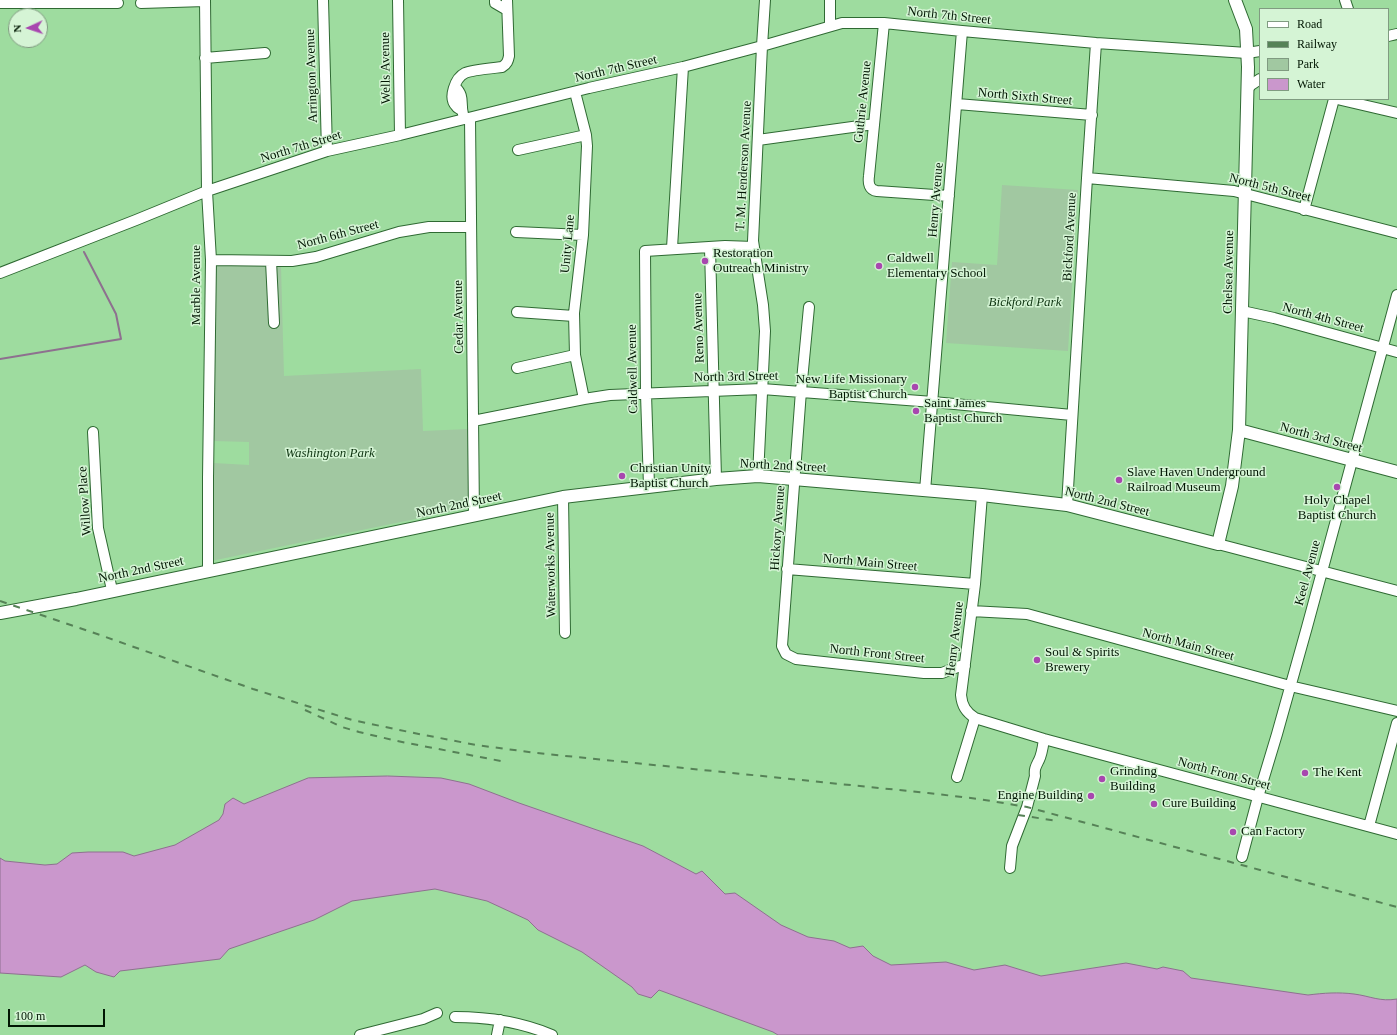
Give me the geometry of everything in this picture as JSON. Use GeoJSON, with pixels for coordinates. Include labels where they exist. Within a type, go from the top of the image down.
{"type":"FeatureCollection","features":[{"type":"Feature","properties":{"kind":"main road","name":"Chelsea Avenue"},"geometry":{"type":"LineString","coordinates":[[1218,544],[1232,486],[1239,430],[1248,67],[1246,29],[1235,0]]}},
{"type":"Feature","properties":{"kind":"main road","name":"North 3rd Street"},"geometry":{"type":"LineString","coordinates":[[1239,430],[1397,472]]}},
{"type":"Feature","properties":{"kind":"main road","name":"North 2nd Street"},"geometry":{"type":"LineString","coordinates":[[0,613],[563,498],[716,478],[758,476],[982,495],[1067,505],[1218,544]]}},
{"type":"Feature","properties":{"kind":"street","name":"Arrington Avenue"},"geometry":{"type":"LineString","coordinates":[[323,0],[327,151]]}},
{"type":"Feature","properties":{"kind":"street","name":"Wells Avenue"},"geometry":{"type":"LineString","coordinates":[[398,0],[400,135]]}},
{"type":"Feature","properties":{"kind":"street"},"geometry":{"type":"LineString","coordinates":[[495,0],[495,2],[507,5]]}},
{"type":"Feature","properties":{"kind":"street","name":"T. M. Henderson Avenue"},"geometry":{"type":"LineString","coordinates":[[758,476],[765,331],[763,305],[754,247],[753,226],[762,46],[766,0]]}},
{"type":"Feature","properties":{"kind":"street"},"geometry":{"type":"LineString","coordinates":[[830,0],[830,26]]}},
{"type":"Feature","properties":{"kind":"street"},"geometry":{"type":"LineString","coordinates":[[141,3],[205,1]]}},
{"type":"Feature","properties":{"kind":"street","name":"Marble Avenue"},"geometry":{"type":"LineString","coordinates":[[205,1],[207,191],[211,260],[208,570]]}},
{"type":"Feature","properties":{"kind":"street"},"geometry":{"type":"LineString","coordinates":[[0,3],[118,3]]}},
{"type":"Feature","properties":{"kind":"street","name":"Cedar Avenue"},"geometry":{"type":"LineString","coordinates":[[474,516],[471,227],[465,116],[460,91],[455,87],[458,79],[465,73],[505,65],[509,56],[507,5]]}},
{"type":"Feature","properties":{"kind":"street","name":"North 7th Street"},"geometry":{"type":"LineString","coordinates":[[0,273],[207,191],[327,151],[400,135],[465,116],[682,67],[830,26],[851,22],[884,23],[1096,43],[1247,53],[1259,51]]}},
{"type":"Feature","properties":{"kind":"street","name":"Guthrie Avenue"},"geometry":{"type":"LineString","coordinates":[[884,23],[869,184],[872,189],[877,191],[949,196]]}},
{"type":"Feature","properties":{"kind":"street","name":"Henry Avenue"},"geometry":{"type":"LineString","coordinates":[[926,491],[962,31]]}},
{"type":"Feature","properties":{"kind":"street","name":"Bickford Avenue"},"geometry":{"type":"LineString","coordinates":[[1067,505],[1096,43]]}},
{"type":"Feature","properties":{"kind":"street"},"geometry":{"type":"LineString","coordinates":[[205,58],[265,53]]}},
{"type":"Feature","properties":{"kind":"street"},"geometry":{"type":"LineString","coordinates":[[682,67],[672,248],[710,248],[725,246],[754,247]]}},
{"type":"Feature","properties":{"kind":"street"},"geometry":{"type":"LineString","coordinates":[[1248,67],[1259,77]]}},
{"type":"Feature","properties":{"kind":"street"},"geometry":{"type":"LineString","coordinates":[[1247,90],[1259,79]]}},
{"type":"Feature","properties":{"kind":"street","name":"Unity Lane"},"geometry":{"type":"LineString","coordinates":[[575,92],[586,135],[587,146],[583,235],[574,316],[575,356],[584,399]]}},
{"type":"Feature","properties":{"kind":"street"},"geometry":{"type":"LineString","coordinates":[[1304,210],[1335,100]]}},
{"type":"Feature","properties":{"kind":"street"},"geometry":{"type":"LineString","coordinates":[[1339,100],[1397,113]]}},
{"type":"Feature","properties":{"kind":"street","name":"North Sixth Street"},"geometry":{"type":"LineString","coordinates":[[956,104],[1092,115]]}},
{"type":"Feature","properties":{"kind":"street"},"geometry":{"type":"LineString","coordinates":[[758,140],[874,124]]}},
{"type":"Feature","properties":{"kind":"street"},"geometry":{"type":"LineString","coordinates":[[518,150],[586,135]]}},
{"type":"Feature","properties":{"kind":"street","name":"North 5th Street"},"geometry":{"type":"LineString","coordinates":[[1087,178],[1227,190],[1244,193],[1304,210],[1397,233]]}},
{"type":"Feature","properties":{"kind":"street","name":"North 6th Street"},"geometry":{"type":"LineString","coordinates":[[211,260],[292,261],[316,257],[399,232],[429,227],[471,227]]}},
{"type":"Feature","properties":{"kind":"street"},"geometry":{"type":"LineString","coordinates":[[516,232],[583,235]]}},
{"type":"Feature","properties":{"kind":"street","name":"Caldwell Avenue"},"geometry":{"type":"LineString","coordinates":[[649,486],[646,394],[645,251],[672,248]]}},
{"type":"Feature","properties":{"kind":"street","name":"Reno Avenue"},"geometry":{"type":"LineString","coordinates":[[710,248],[716,478]]}},
{"type":"Feature","properties":{"kind":"street"},"geometry":{"type":"LineString","coordinates":[[271,261],[274,323]]}},
{"type":"Feature","properties":{"kind":"street","name":"Keel Avenue"},"geometry":{"type":"LineString","coordinates":[[1242,858],[1322,572],[1397,295]]}},
{"type":"Feature","properties":{"kind":"street","name":"Hickory Avenue"},"geometry":{"type":"LineString","coordinates":[[786,654],[782,646],[787,569],[809,307]]}},
{"type":"Feature","properties":{"kind":"street","name":"North 4th Street"},"geometry":{"type":"LineString","coordinates":[[1242,311],[1274,318],[1397,352]]}},
{"type":"Feature","properties":{"kind":"street"},"geometry":{"type":"LineString","coordinates":[[517,312],[574,316]]}},
{"type":"Feature","properties":{"kind":"street"},"geometry":{"type":"LineString","coordinates":[[517,368],[575,356]]}},
{"type":"Feature","properties":{"kind":"street","name":"North 3rd Street"},"geometry":{"type":"LineString","coordinates":[[473,422],[610,395],[762,388],[1072,415]]}},
{"type":"Feature","properties":{"kind":"street","name":"Willow Place"},"geometry":{"type":"LineString","coordinates":[[93,432],[98,528],[112,590]]}},
{"type":"Feature","properties":{"kind":"street","name":"Henry Avenue"},"geometry":{"type":"LineString","coordinates":[[975,718],[968,714],[962,703],[961,695],[975,584],[982,495]]}},
{"type":"Feature","properties":{"kind":"street","name":"Waterworks Avenue"},"geometry":{"type":"LineString","coordinates":[[563,498],[565,633]]}},
{"type":"Feature","properties":{"kind":"street","name":"North 2nd Street"},"geometry":{"type":"LineString","coordinates":[[1218,544],[1397,591]]}},
{"type":"Feature","properties":{"kind":"street","name":"North Main Street"},"geometry":{"type":"LineString","coordinates":[[787,569],[975,584]]}},
{"type":"Feature","properties":{"kind":"street","name":"North Main Street"},"geometry":{"type":"LineString","coordinates":[[971,611],[1027,614],[1290,686],[1397,711]]}},
{"type":"Feature","properties":{"kind":"street","name":"North Front Street"},"geometry":{"type":"LineString","coordinates":[[786,654],[796,659],[924,673],[942,673],[960,666],[965,666]]}},
{"type":"Feature","properties":{"kind":"street"},"geometry":{"type":"LineString","coordinates":[[957,777],[975,718]]}},
{"type":"Feature","properties":{"kind":"street","name":"North Front Street"},"geometry":{"type":"LineString","coordinates":[[975,718],[1044,739],[1397,834]]}},
{"type":"Feature","properties":{"kind":"street"},"geometry":{"type":"LineString","coordinates":[[1369,826],[1397,723]]}},
{"type":"Feature","properties":{"kind":"street"},"geometry":{"type":"LineString","coordinates":[[1010,868],[1012,846],[1027,807],[1035,776],[1034,772],[1036,764],[1039,760],[1044,739]]}},
{"type":"Feature","properties":{"kind":"street"},"geometry":{"type":"LineString","coordinates":[[360,1035],[423,1019],[437,1012]]}},
{"type":"Feature","properties":{"kind":"street"},"geometry":{"type":"LineString","coordinates":[[455,1017],[478,1017],[500,1020],[540,1030],[552,1035]]}},
{"type":"Feature","properties":{"kind":"street"},"geometry":{"type":"LineString","coordinates":[[497,1035],[500,1020]]}},
{"type":"Feature","properties":{"kind":"green space","name":"Bickford Park"},"geometry":{"type":"Polygon","coordinates":[[[1002,185],[1078,190],[1068,351],[946,343],[952,262],[997,265],[1002,185]]]}},
{"type":"Feature","properties":{"kind":"green space","name":"Washington Park"},"geometry":{"type":"Polygon","coordinates":[[[216,266],[281,266],[284,376],[421,369],[423,431],[468,429],[469,508],[211,561],[213,463],[249,465],[249,442],[213,441],[216,266]]]}},
{"type":"Feature","properties":{"kind":"water"},"geometry":{"type":"Polygon","coordinates":[[[388,776],[441,778],[469,784],[643,846],[696,874],[702,871],[725,894],[735,893],[781,925],[808,937],[834,941],[850,948],[863,946],[873,956],[891,965],[946,962],[974,970],[1005,965],[1041,976],[1126,963],[1157,969],[1163,967],[1183,971],[1191,978],[1308,995],[1342,993],[1380,999],[1397,999],[1397,1035],[778,1035],[659,990],[651,998],[638,994],[632,987],[582,952],[538,930],[528,920],[487,901],[435,889],[352,901],[314,920],[229,949],[220,959],[120,971],[114,977],[96,972],[85,965],[61,977],[0,973],[0,858],[5,861],[45,865],[57,864],[72,853],[123,852],[134,856],[175,845],[219,820],[223,814],[225,804],[233,798],[244,804],[308,778],[388,776]]]}},
{"type":"Feature","properties":{"kind":"waterway"},"geometry":{"type":"LineString","coordinates":[[0,359],[121,339],[116,314],[84,252]]}},
{"type":"Feature","properties":{"kind":"railway"},"geometry":{"type":"LineString","coordinates":[[0,601],[253,689],[352,720],[476,745],[537,753],[928,793],[979,799],[1027,807],[1397,907]]}},
{"type":"Feature","properties":{"kind":"railway"},"geometry":{"type":"LineString","coordinates":[[305,710],[342,727],[359,732],[397,741],[506,762]]}},
{"type":"Feature","properties":{"kind":"railway"},"geometry":{"type":"LineString","coordinates":[[1018,815],[1058,821]]}},
{"type":"Feature","properties":{"kind":"place","name":"Restoration Outreach Ministry"},"geometry":{"type":"Point","coordinates":[705,261]}},
{"type":"Feature","properties":{"kind":"place","name":"Caldwell Elementary School"},"geometry":{"type":"Point","coordinates":[879,266]}},
{"type":"Feature","properties":{"kind":"place","name":"New Life Missionary Baptist Church"},"geometry":{"type":"Point","coordinates":[915,387]}},
{"type":"Feature","properties":{"kind":"place","name":"Saint James Baptist Church"},"geometry":{"type":"Point","coordinates":[916,411]}},
{"type":"Feature","properties":{"kind":"place","name":"Christian Unity Baptist Church"},"geometry":{"type":"Point","coordinates":[622,476]}},
{"type":"Feature","properties":{"kind":"place","name":"Slave Haven Underground Railroad Museum"},"geometry":{"type":"Point","coordinates":[1119,480]}},
{"type":"Feature","properties":{"kind":"place","name":"Holy Chapel Baptist Church"},"geometry":{"type":"Point","coordinates":[1337,487]}},
{"type":"Feature","properties":{"kind":"place","name":"Soul & Spirits Brewery"},"geometry":{"type":"Point","coordinates":[1037,660]}},
{"type":"Feature","properties":{"kind":"place","name":"The Kent"},"geometry":{"type":"Point","coordinates":[1305,773]}},
{"type":"Feature","properties":{"kind":"place","name":"Grinding Building"},"geometry":{"type":"Point","coordinates":[1102,779]}},
{"type":"Feature","properties":{"kind":"place","name":"Engine Building"},"geometry":{"type":"Point","coordinates":[1091,796]}},
{"type":"Feature","properties":{"kind":"place","name":"Cure Building"},"geometry":{"type":"Point","coordinates":[1154,804]}},
{"type":"Feature","properties":{"kind":"place","name":"Can Factory"},"geometry":{"type":"Point","coordinates":[1233,832]}}]}
